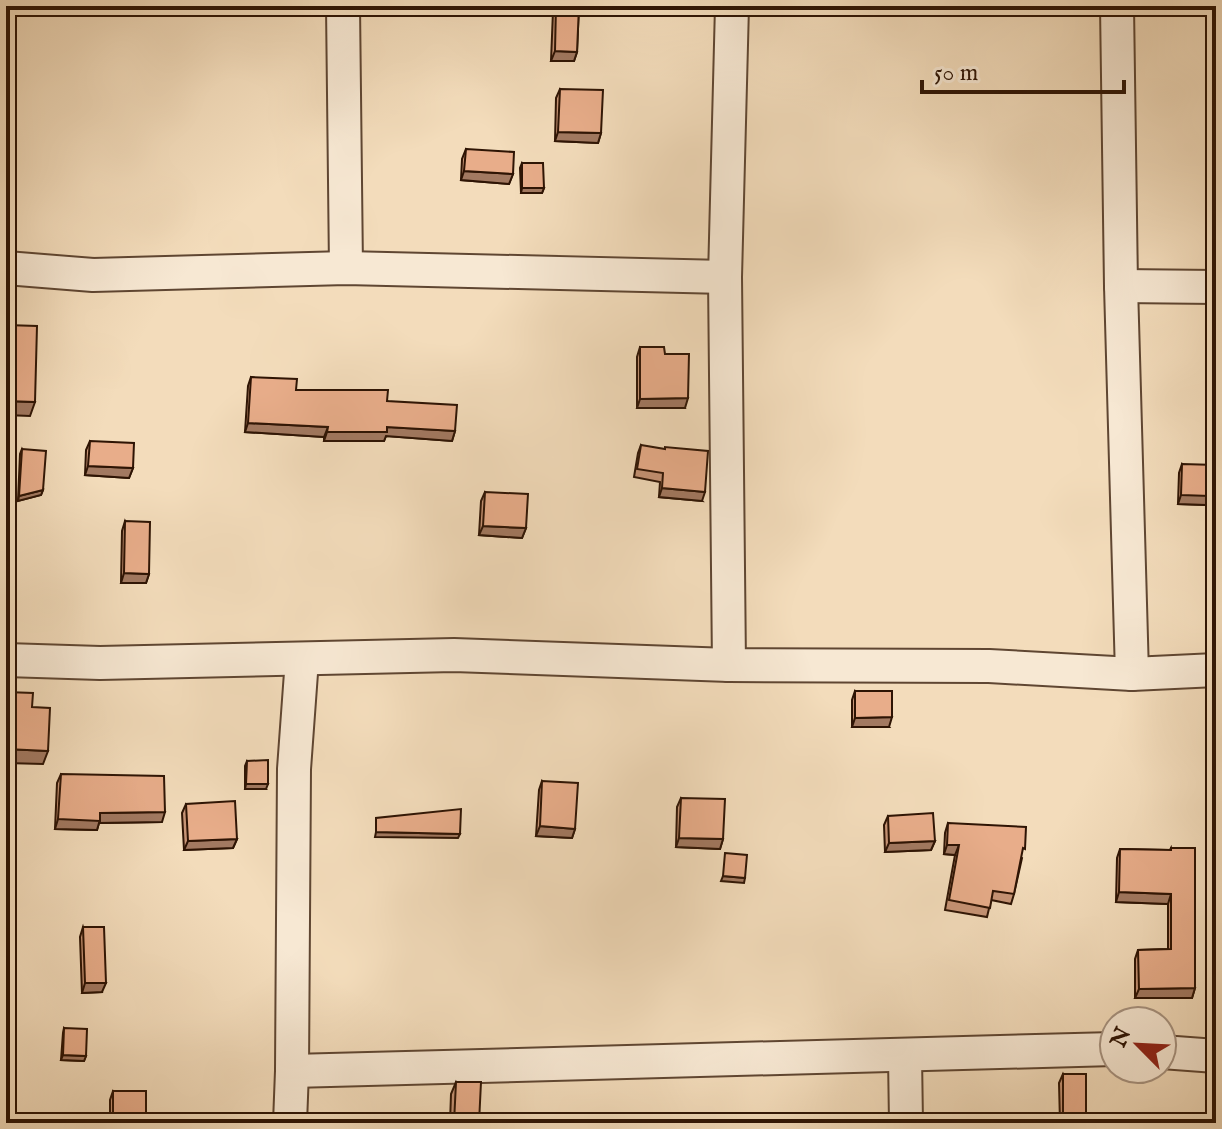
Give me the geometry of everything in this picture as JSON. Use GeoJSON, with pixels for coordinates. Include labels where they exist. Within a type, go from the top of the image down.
{"type":"FeatureCollection","features":[{"type":"Feature","properties":{"kind":"street"},"geometry":{"type":"LineString","coordinates":[[343,6],[346,268]]}},
{"type":"Feature","properties":{"kind":"street"},"geometry":{"type":"LineString","coordinates":[[729,665],[725,277],[732,6]]}},
{"type":"Feature","properties":{"kind":"street"},"geometry":{"type":"LineString","coordinates":[[1117,6],[1132,674]]}},
{"type":"Feature","properties":{"kind":"street"},"geometry":{"type":"LineString","coordinates":[[6,268],[93,275],[346,268],[725,277]]}},
{"type":"Feature","properties":{"kind":"street"},"geometry":{"type":"LineString","coordinates":[[1121,286],[1216,287]]}},
{"type":"Feature","properties":{"kind":"street"},"geometry":{"type":"LineString","coordinates":[[6,660],[100,663],[454,655],[729,665],[989,666],[1132,674],[1216,670]]}},
{"type":"Feature","properties":{"kind":"street"},"geometry":{"type":"LineString","coordinates":[[290,1123],[294,769],[302,659]]}},
{"type":"Feature","properties":{"kind":"street"},"geometry":{"type":"LineString","coordinates":[[292,1071],[1098,1050]]}},
{"type":"Feature","properties":{"kind":"street"},"geometry":{"type":"LineString","coordinates":[[1178,1053],[1216,1056]]}},
{"type":"Feature","properties":{"kind":"street"},"geometry":{"type":"LineString","coordinates":[[905,1056],[906,1123]]}},
{"type":"Feature","properties":{"kind":"building"},"geometry":{"type":"Polygon","coordinates":[[[556,6],[579,6],[577,52],[555,51],[556,6]]]}},
{"type":"Feature","properties":{"kind":"building"},"geometry":{"type":"Polygon","coordinates":[[[560,89],[603,90],[601,133],[558,132],[560,89]]]}},
{"type":"Feature","properties":{"kind":"building"},"geometry":{"type":"Polygon","coordinates":[[[466,149],[514,152],[513,174],[464,171],[466,149]]]}},
{"type":"Feature","properties":{"kind":"building"},"geometry":{"type":"Polygon","coordinates":[[[522,163],[543,163],[544,188],[522,188],[522,163]]]}},
{"type":"Feature","properties":{"kind":"building"},"geometry":{"type":"Polygon","coordinates":[[[6,325],[37,326],[35,402],[6,401],[6,325]]]}},
{"type":"Feature","properties":{"kind":"building"},"geometry":{"type":"Polygon","coordinates":[[[640,347],[664,347],[665,354],[689,354],[688,398],[640,399],[640,347]]]}},
{"type":"Feature","properties":{"kind":"building"},"geometry":{"type":"Polygon","coordinates":[[[251,377],[297,379],[296,390],[388,390],[387,401],[457,405],[455,431],[387,427],[387,432],[327,432],[328,427],[248,423],[251,377]]]}},
{"type":"Feature","properties":{"kind":"building"},"geometry":{"type":"Polygon","coordinates":[[[90,441],[134,443],[133,468],[88,466],[90,441]]]}},
{"type":"Feature","properties":{"kind":"building"},"geometry":{"type":"Polygon","coordinates":[[[641,445],[708,451],[705,492],[662,488],[663,473],[637,469],[641,445]]]}},
{"type":"Feature","properties":{"kind":"building"},"geometry":{"type":"Polygon","coordinates":[[[22,449],[46,451],[43,490],[19,496],[22,449]]]}},
{"type":"Feature","properties":{"kind":"building"},"geometry":{"type":"Polygon","coordinates":[[[1182,464],[1216,465],[1216,487],[1210,487],[1210,496],[1181,495],[1182,464]]]}},
{"type":"Feature","properties":{"kind":"building"},"geometry":{"type":"Polygon","coordinates":[[[485,492],[528,494],[526,528],[483,526],[485,492]]]}},
{"type":"Feature","properties":{"kind":"building"},"geometry":{"type":"Polygon","coordinates":[[[125,521],[150,522],[149,574],[124,573],[125,521]]]}},
{"type":"Feature","properties":{"kind":"building"},"geometry":{"type":"Polygon","coordinates":[[[855,691],[892,691],[892,717],[855,718],[855,691]]]}},
{"type":"Feature","properties":{"kind":"building"},"geometry":{"type":"Polygon","coordinates":[[[6,692],[33,693],[32,707],[50,708],[48,751],[6,749],[6,692]]]}},
{"type":"Feature","properties":{"kind":"building"},"geometry":{"type":"Polygon","coordinates":[[[268,760],[268,784],[246,784],[247,761],[268,760]]]}},
{"type":"Feature","properties":{"kind":"building"},"geometry":{"type":"Polygon","coordinates":[[[61,774],[164,776],[165,812],[100,813],[100,821],[58,819],[61,774]]]}},
{"type":"Feature","properties":{"kind":"building"},"geometry":{"type":"Polygon","coordinates":[[[542,781],[578,783],[575,829],[540,826],[542,781]]]}},
{"type":"Feature","properties":{"kind":"building"},"geometry":{"type":"Polygon","coordinates":[[[681,798],[725,799],[723,839],[679,838],[681,798]]]}},
{"type":"Feature","properties":{"kind":"building"},"geometry":{"type":"Polygon","coordinates":[[[235,801],[237,839],[188,841],[186,804],[235,801]]]}},
{"type":"Feature","properties":{"kind":"building"},"geometry":{"type":"Polygon","coordinates":[[[461,809],[460,834],[376,832],[376,818],[461,809]]]}},
{"type":"Feature","properties":{"kind":"building"},"geometry":{"type":"Polygon","coordinates":[[[933,813],[935,841],[889,843],[888,816],[933,813]]]}},
{"type":"Feature","properties":{"kind":"building"},"geometry":{"type":"Polygon","coordinates":[[[948,823],[1026,827],[1025,849],[1014,894],[993,891],[990,908],[949,900],[959,845],[947,845],[948,823]]]}},
{"type":"Feature","properties":{"kind":"building"},"geometry":{"type":"Polygon","coordinates":[[[1195,848],[1195,988],[1139,989],[1138,950],[1171,949],[1171,894],[1119,892],[1120,849],[1195,848]]]}},
{"type":"Feature","properties":{"kind":"building"},"geometry":{"type":"Polygon","coordinates":[[[725,853],[747,855],[745,878],[723,876],[725,853]]]}},
{"type":"Feature","properties":{"kind":"building"},"geometry":{"type":"Polygon","coordinates":[[[83,927],[104,927],[106,983],[85,983],[83,927]]]}},
{"type":"Feature","properties":{"kind":"building"},"geometry":{"type":"Polygon","coordinates":[[[64,1028],[87,1029],[86,1056],[63,1055],[64,1028]]]}},
{"type":"Feature","properties":{"kind":"building"},"geometry":{"type":"Polygon","coordinates":[[[1063,1074],[1086,1074],[1086,1123],[1063,1123],[1063,1074]]]}},
{"type":"Feature","properties":{"kind":"building"},"geometry":{"type":"Polygon","coordinates":[[[456,1082],[481,1082],[479,1123],[454,1123],[456,1082]]]}},
{"type":"Feature","properties":{"kind":"building"},"geometry":{"type":"Polygon","coordinates":[[[113,1091],[146,1091],[146,1123],[113,1123],[113,1091]]]}}]}
